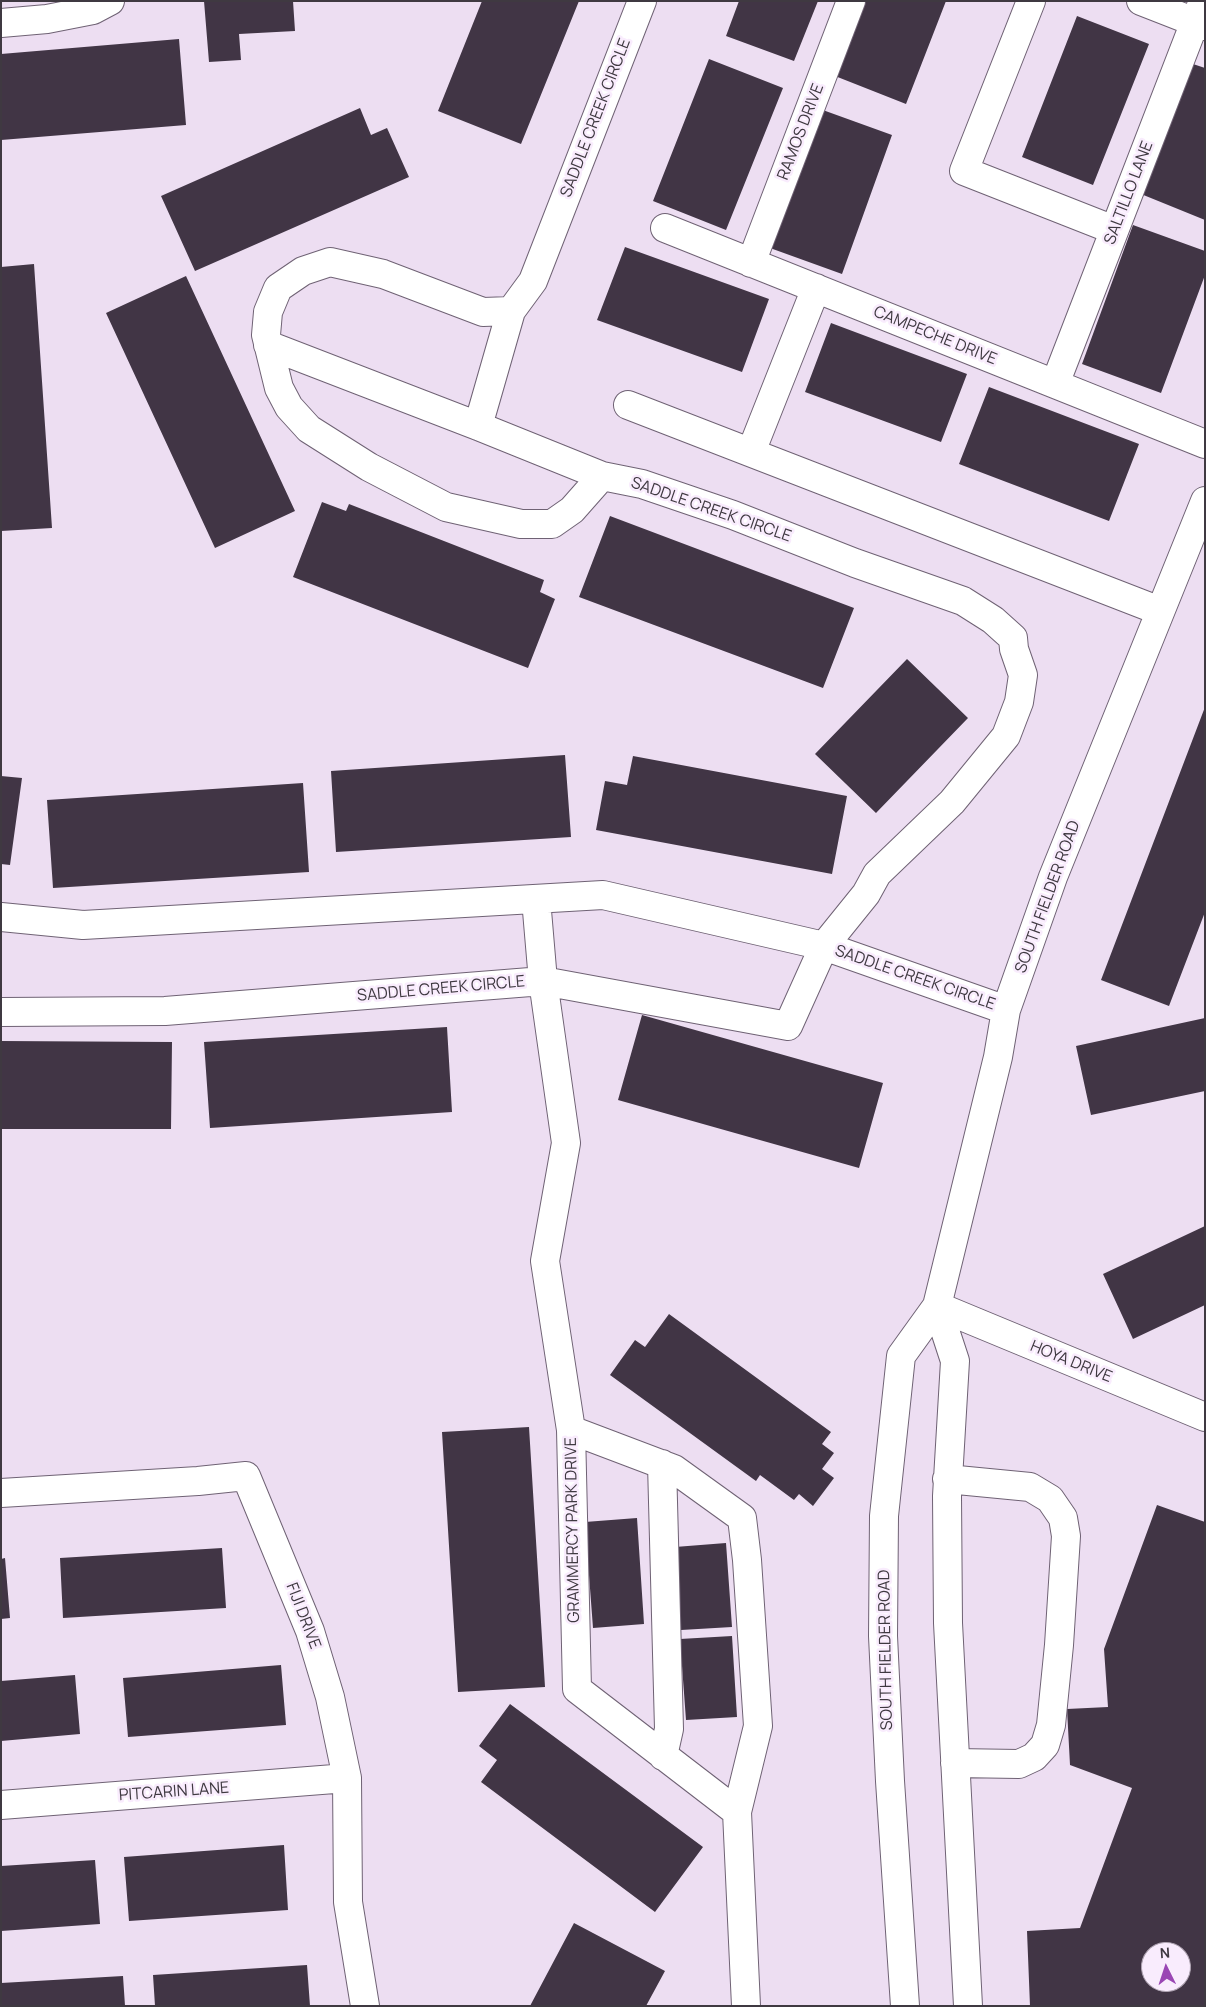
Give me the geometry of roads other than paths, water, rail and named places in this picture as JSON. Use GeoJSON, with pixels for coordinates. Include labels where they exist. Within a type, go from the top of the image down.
{"type":"FeatureCollection","features":[{"type":"Feature","properties":{"kind":"street"},"geometry":{"type":"LineString","coordinates":[[1,23],[47,19],[93,10],[110,1]]}},
{"type":"Feature","properties":{"kind":"street","name":"SADDLE CREEK CIRCLE"},"geometry":{"type":"LineString","coordinates":[[511,311],[533,281],[642,1]]}},
{"type":"Feature","properties":{"kind":"street","name":"RAMOS DRIVE"},"geometry":{"type":"LineString","coordinates":[[752,263],[851,1]]}},
{"type":"Feature","properties":{"kind":"street"},"geometry":{"type":"LineString","coordinates":[[1031,1],[964,171],[1114,230]]}},
{"type":"Feature","properties":{"kind":"street"},"geometry":{"type":"LineString","coordinates":[[1141,1],[1201,17]]}},
{"type":"Feature","properties":{"kind":"street","name":"SALTILLO LANE"},"geometry":{"type":"LineString","coordinates":[[1055,384],[1114,230],[1201,17]]}},
{"type":"Feature","properties":{"kind":"street","name":"CAMPECHE DRIVE"},"geometry":{"type":"LineString","coordinates":[[665,228],[1205,444]]}},
{"type":"Feature","properties":{"kind":"street"},"geometry":{"type":"LineString","coordinates":[[478,426],[511,311],[483,312],[383,274],[330,262],[303,271],[278,288],[268,312],[266,335],[279,388],[288,407],[309,429],[369,467],[446,506],[521,524],[552,524],[572,510],[602,476]]}},
{"type":"Feature","properties":{"kind":"street"},"geometry":{"type":"LineString","coordinates":[[751,452],[816,288]]}},
{"type":"Feature","properties":{"kind":"street","name":"SADDLE CREEK CIRCLE"},"geometry":{"type":"LineString","coordinates":[[1,1012],[165,1011],[543,980],[788,1026],[824,946],[866,894],[877,874],[952,802],[1006,736],[1018,702],[1023,676],[1014,649],[1013,638],[993,620],[963,600],[855,563],[733,515],[642,484],[602,476],[268,345]]}},
{"type":"Feature","properties":{"kind":"street"},"geometry":{"type":"LineString","coordinates":[[628,405],[1160,611]]}},
{"type":"Feature","properties":{"kind":"street","name":"SOUTH FIELDER ROAD"},"geometry":{"type":"LineString","coordinates":[[905,2006],[890,1781],[884,1645],[884,1516],[901,1356],[937,1306],[998,1057],[1006,1010],[1053,877],[1205,501]]}},
{"type":"Feature","properties":{"kind":"street"},"geometry":{"type":"LineString","coordinates":[[1,917],[83,924],[603,894],[824,946]]}},
{"type":"Feature","properties":{"kind":"street","name":"GRAMMERCY PARK DRIVE"},"geometry":{"type":"LineString","coordinates":[[536,899],[543,980],[566,1143],[545,1261],[571,1430],[577,1690],[737,1812]]}},
{"type":"Feature","properties":{"kind":"street","name":"SADDLE CREEK CIRCLE"},"geometry":{"type":"LineString","coordinates":[[824,946],[1006,1010]]}},
{"type":"Feature","properties":{"kind":"street"},"geometry":{"type":"LineString","coordinates":[[937,1306],[954,1361],[948,1479],[948,1623],[968,2006]]}},
{"type":"Feature","properties":{"kind":"street","name":"HOYA DRIVE"},"geometry":{"type":"LineString","coordinates":[[937,1306],[1205,1417]]}},
{"type":"Feature","properties":{"kind":"street"},"geometry":{"type":"LineString","coordinates":[[571,1430],[674,1469],[742,1518],[747,1560],[758,1726],[737,1812],[746,2006]]}},
{"type":"Feature","properties":{"kind":"street"},"geometry":{"type":"LineString","coordinates":[[662,1464],[669,1729],[663,1756]]}},
{"type":"Feature","properties":{"kind":"street","name":"FIJI DRIVE"},"geometry":{"type":"LineString","coordinates":[[1,1493],[198,1481],[246,1476],[310,1631],[330,1697],[347,1778],[348,1902],[365,2006]]}},
{"type":"Feature","properties":{"kind":"street"},"geometry":{"type":"LineString","coordinates":[[948,1479],[1030,1487],[1050,1499],[1064,1518],[1066,1536],[1059,1645],[1051,1725],[1045,1745],[1034,1757],[1019,1764],[955,1763]]}},
{"type":"Feature","properties":{"kind":"street","name":"PITCARIN LANE"},"geometry":{"type":"LineString","coordinates":[[1,1806],[347,1778]]}}]}
